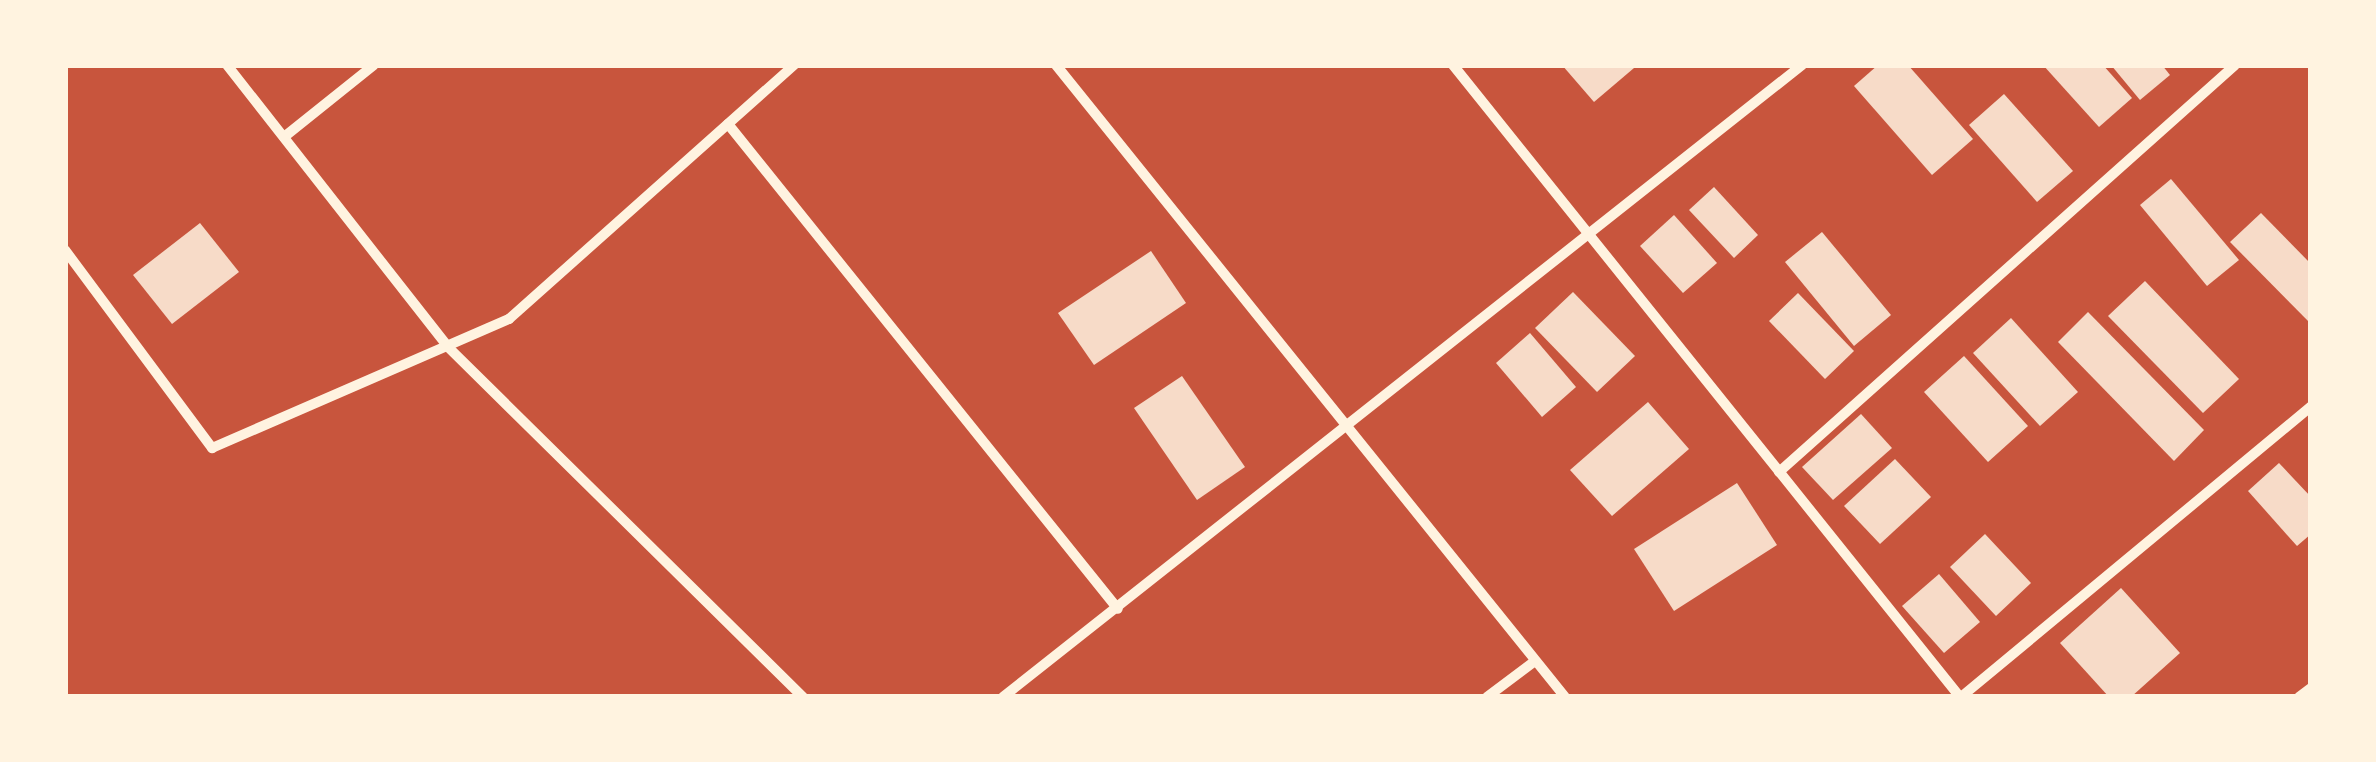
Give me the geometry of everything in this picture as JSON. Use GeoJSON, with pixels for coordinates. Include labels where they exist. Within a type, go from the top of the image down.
{"type":"FeatureCollection","features":[{"type":"Feature","properties":{"kind":"street"},"geometry":{"type":"LineString","coordinates":[[227,65],[448,346],[803,697]]}},
{"type":"Feature","properties":{"kind":"street"},"geometry":{"type":"LineString","coordinates":[[284,137],[374,65]]}},
{"type":"Feature","properties":{"kind":"street"},"geometry":{"type":"LineString","coordinates":[[65,250],[212,448],[510,319],[794,65]]}},
{"type":"Feature","properties":{"kind":"street"},"geometry":{"type":"LineString","coordinates":[[1056,65],[1347,434],[1564,697]]}},
{"type":"Feature","properties":{"kind":"street"},"geometry":{"type":"LineString","coordinates":[[1003,697],[1347,434],[1802,65]]}},
{"type":"Feature","properties":{"kind":"street"},"geometry":{"type":"LineString","coordinates":[[1779,472],[2235,65]]}},
{"type":"Feature","properties":{"kind":"street"},"geometry":{"type":"LineString","coordinates":[[1457,66],[1960,697],[2311,406]]}},
{"type":"Feature","properties":{"kind":"street"},"geometry":{"type":"LineString","coordinates":[[728,124],[1118,609]]}},
{"type":"Feature","properties":{"kind":"street"},"geometry":{"type":"LineString","coordinates":[[1487,697],[1535,661]]}},
{"type":"Feature","properties":{"kind":"street"},"geometry":{"type":"LineString","coordinates":[[2299,697],[2311,688]]}},
{"type":"Feature","properties":{"kind":"building"},"geometry":{"type":"Polygon","coordinates":[[[1562,65],[1632,65],[1634,68],[1594,102],[1562,65]]]}},
{"type":"Feature","properties":{"kind":"building"},"geometry":{"type":"Polygon","coordinates":[[[1878,65],[1908,65],[1973,139],[1932,175],[1854,86],[1878,65]]]}},
{"type":"Feature","properties":{"kind":"building"},"geometry":{"type":"Polygon","coordinates":[[[2043,65],[2103,65],[2132,98],[2099,127],[2043,65]]]}},
{"type":"Feature","properties":{"kind":"building"},"geometry":{"type":"Polygon","coordinates":[[[2111,65],[2162,65],[2170,75],[2140,100],[2111,65]]]}},
{"type":"Feature","properties":{"kind":"building"},"geometry":{"type":"Polygon","coordinates":[[[2004,94],[2073,171],[2037,202],[1969,125],[2004,94]]]}},
{"type":"Feature","properties":{"kind":"building"},"geometry":{"type":"Polygon","coordinates":[[[2171,179],[2239,260],[2207,286],[2140,205],[2171,179]]]}},
{"type":"Feature","properties":{"kind":"building"},"geometry":{"type":"Polygon","coordinates":[[[1714,187],[1758,235],[1734,258],[1689,210],[1714,187]]]}},
{"type":"Feature","properties":{"kind":"building"},"geometry":{"type":"Polygon","coordinates":[[[2261,213],[2311,264],[2311,324],[2230,242],[2261,213]]]}},
{"type":"Feature","properties":{"kind":"building"},"geometry":{"type":"Polygon","coordinates":[[[1674,215],[1717,263],[1683,293],[1640,246],[1674,215]]]}},
{"type":"Feature","properties":{"kind":"building"},"geometry":{"type":"Polygon","coordinates":[[[200,223],[239,272],[172,324],[133,275],[200,223]]]}},
{"type":"Feature","properties":{"kind":"building"},"geometry":{"type":"Polygon","coordinates":[[[1822,232],[1891,315],[1854,346],[1785,262],[1822,232]]]}},
{"type":"Feature","properties":{"kind":"building"},"geometry":{"type":"Polygon","coordinates":[[[1151,251],[1186,303],[1094,365],[1058,313],[1151,251]]]}},
{"type":"Feature","properties":{"kind":"building"},"geometry":{"type":"Polygon","coordinates":[[[2145,281],[2239,379],[2203,413],[2108,316],[2145,281]]]}},
{"type":"Feature","properties":{"kind":"building"},"geometry":{"type":"Polygon","coordinates":[[[1573,292],[1635,356],[1597,392],[1535,328],[1573,292]]]}},
{"type":"Feature","properties":{"kind":"building"},"geometry":{"type":"Polygon","coordinates":[[[1798,293],[1854,351],[1825,379],[1769,321],[1798,293]]]}},
{"type":"Feature","properties":{"kind":"building"},"geometry":{"type":"Polygon","coordinates":[[[2088,312],[2204,430],[2174,461],[2058,342],[2088,312]]]}},
{"type":"Feature","properties":{"kind":"building"},"geometry":{"type":"Polygon","coordinates":[[[2011,318],[2078,392],[2040,426],[1973,353],[2011,318]]]}},
{"type":"Feature","properties":{"kind":"building"},"geometry":{"type":"Polygon","coordinates":[[[1530,333],[1576,387],[1542,417],[1496,363],[1530,333]]]}},
{"type":"Feature","properties":{"kind":"building"},"geometry":{"type":"Polygon","coordinates":[[[1964,356],[2028,426],[1988,462],[1924,392],[1964,356]]]}},
{"type":"Feature","properties":{"kind":"building"},"geometry":{"type":"Polygon","coordinates":[[[1182,376],[1245,467],[1197,500],[1134,408],[1182,376]]]}},
{"type":"Feature","properties":{"kind":"building"},"geometry":{"type":"Polygon","coordinates":[[[1648,402],[1689,449],[1612,516],[1570,470],[1648,402]]]}},
{"type":"Feature","properties":{"kind":"building"},"geometry":{"type":"Polygon","coordinates":[[[1861,414],[1892,448],[1833,500],[1802,467],[1861,414]]]}},
{"type":"Feature","properties":{"kind":"building"},"geometry":{"type":"Polygon","coordinates":[[[1895,459],[1931,497],[1880,544],[1844,506],[1895,459]]]}},
{"type":"Feature","properties":{"kind":"building"},"geometry":{"type":"Polygon","coordinates":[[[2279,463],[2311,497],[2311,534],[2297,546],[2248,491],[2279,463]]]}},
{"type":"Feature","properties":{"kind":"building"},"geometry":{"type":"Polygon","coordinates":[[[1737,483],[1777,545],[1674,611],[1634,549],[1737,483]]]}},
{"type":"Feature","properties":{"kind":"building"},"geometry":{"type":"Polygon","coordinates":[[[1985,534],[2031,583],[1996,616],[1950,567],[1985,534]]]}},
{"type":"Feature","properties":{"kind":"building"},"geometry":{"type":"Polygon","coordinates":[[[1939,574],[1980,622],[1944,653],[1902,606],[1939,574]]]}},
{"type":"Feature","properties":{"kind":"building"},"geometry":{"type":"Polygon","coordinates":[[[2121,588],[2180,653],[2131,697],[2109,697],[2060,643],[2121,588]]]}}]}
